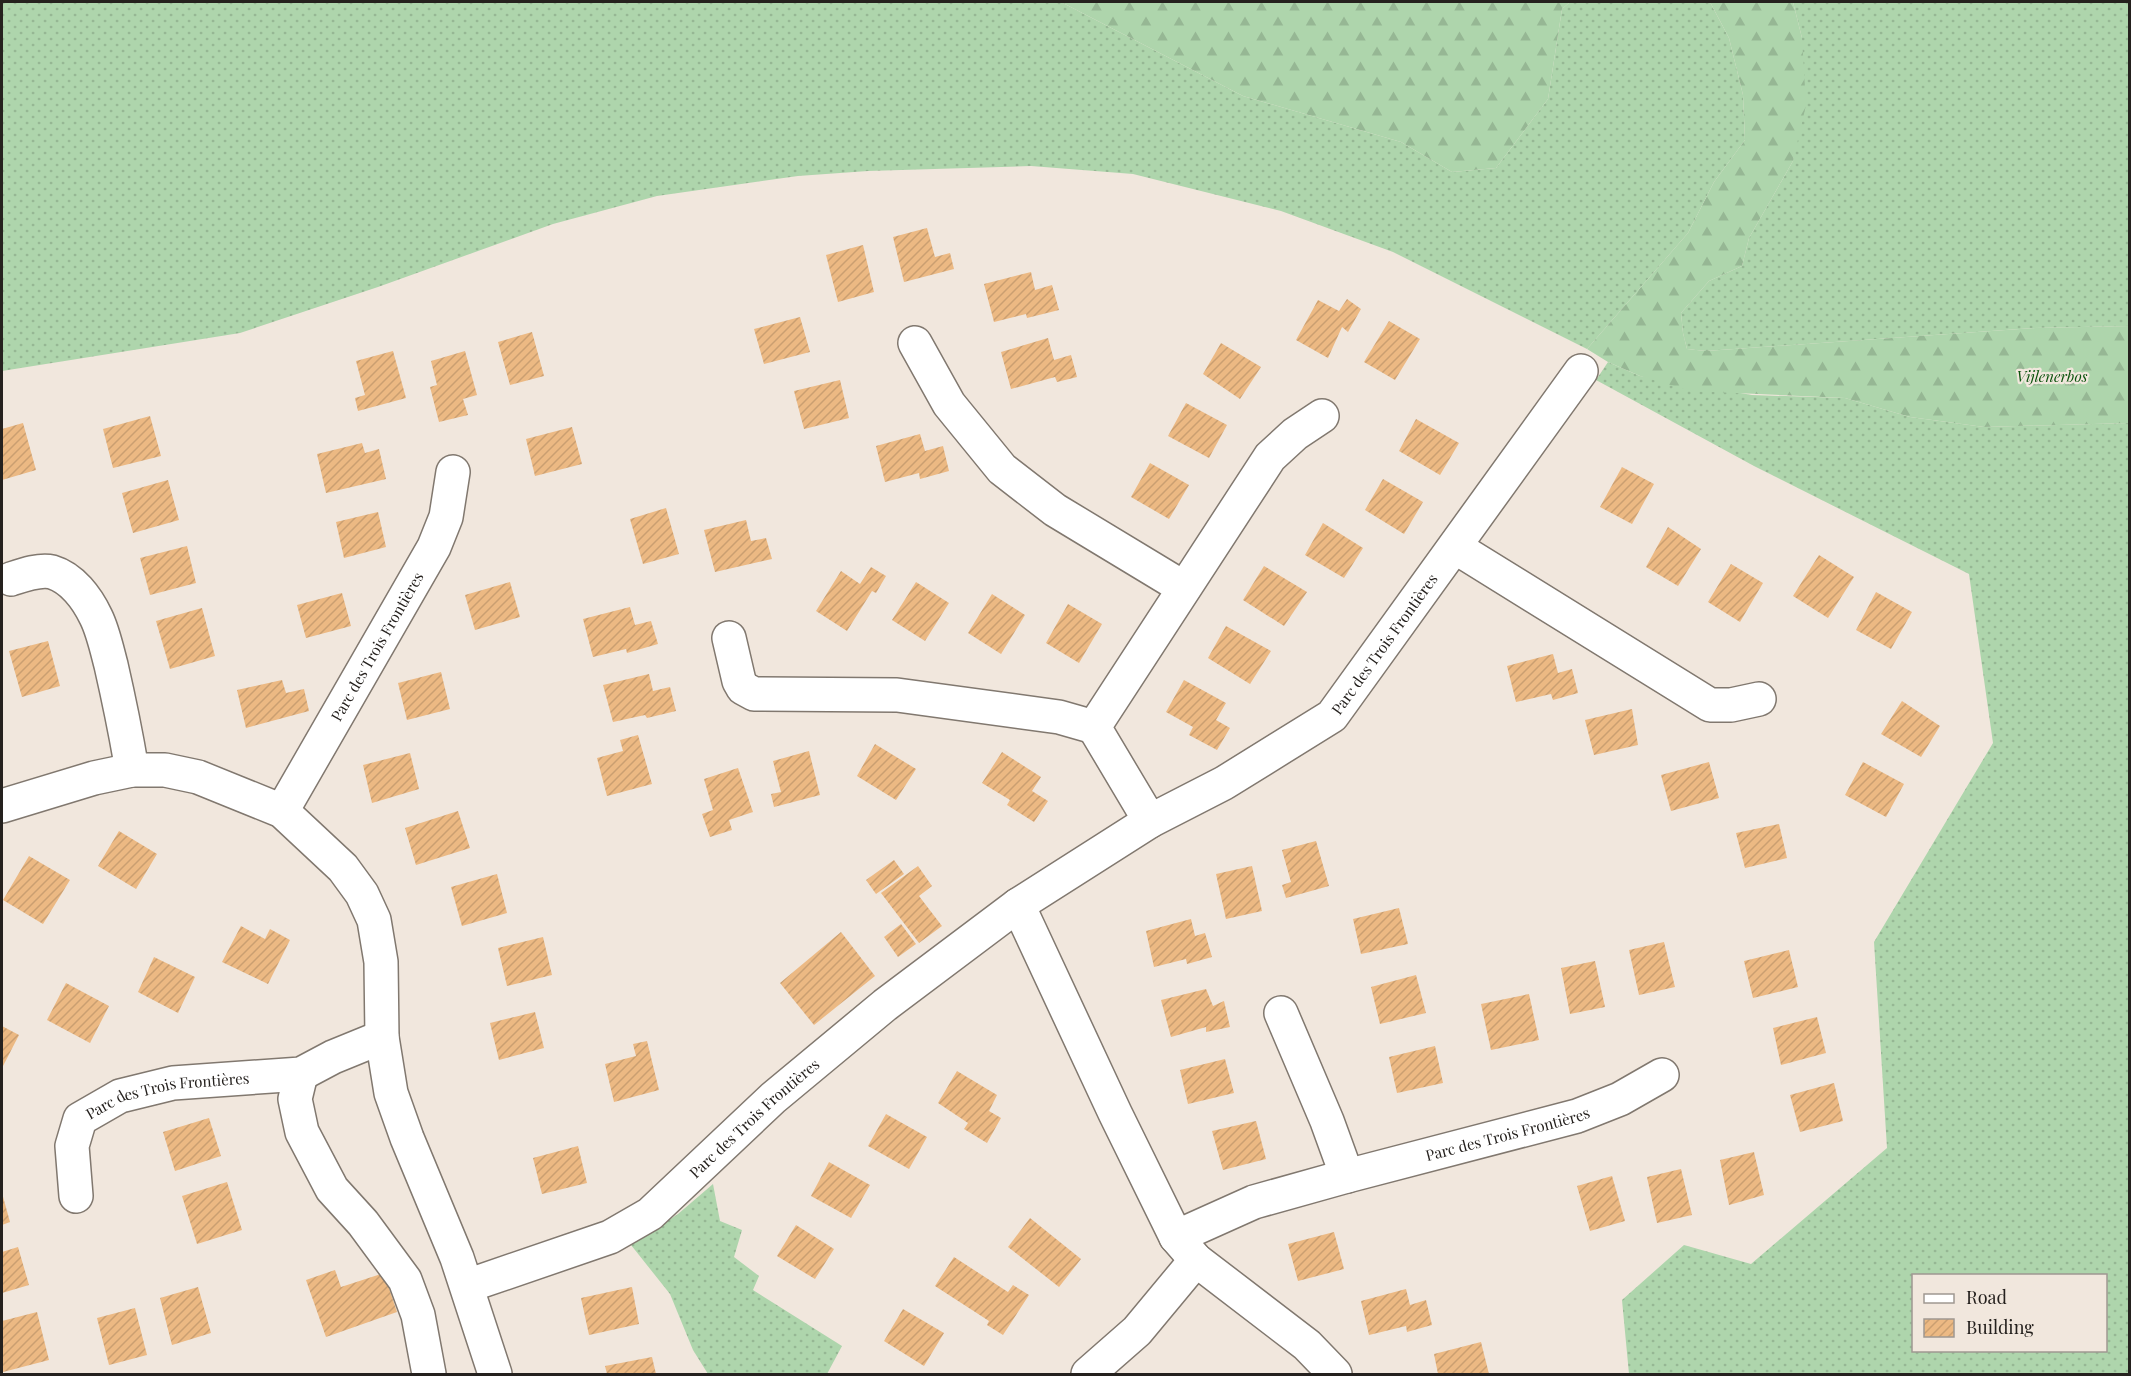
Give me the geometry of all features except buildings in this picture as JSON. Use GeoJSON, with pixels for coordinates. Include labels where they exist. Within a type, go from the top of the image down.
{"type":"FeatureCollection","features":[{"type":"Feature","properties":{"kind":"street"},"geometry":{"type":"LineString","coordinates":[[915,343],[949,404],[1002,469],[1055,510],[1184,588]]}},
{"type":"Feature","properties":{"kind":"street","name":"Parc des Trois Frontières"},"geometry":{"type":"LineString","coordinates":[[467,1286],[610,1237],[650,1214],[773,1098],[885,1005],[1018,905],[1150,821],[1224,783],[1332,716],[1581,371]]}},
{"type":"Feature","properties":{"kind":"street"},"geometry":{"type":"LineString","coordinates":[[1094,727],[1270,457],[1295,434],[1322,416]]}},
{"type":"Feature","properties":{"kind":"street","name":"Parc des Trois Frontières"},"geometry":{"type":"LineString","coordinates":[[282,811],[434,547],[446,518],[453,472]]}},
{"type":"Feature","properties":{"kind":"street"},"geometry":{"type":"LineString","coordinates":[[1455,548],[1710,705],[1731,705],[1759,699]]}},
{"type":"Feature","properties":{"kind":"street"},"geometry":{"type":"LineString","coordinates":[[11,579],[29,573],[50,572],[70,582],[82,595],[97,618],[123,717],[132,770]]}},
{"type":"Feature","properties":{"kind":"street"},"geometry":{"type":"LineString","coordinates":[[729,638],[739,681],[743,688],[754,694],[897,695],[1059,717],[1094,727],[1150,821]]}},
{"type":"Feature","properties":{"kind":"street"},"geometry":{"type":"LineString","coordinates":[[2,806],[94,778],[132,770],[165,770],[198,777],[282,811],[343,868],[362,894],[374,920],[381,962],[382,1037],[391,1093],[467,1286],[495,1374]]}},
{"type":"Feature","properties":{"kind":"street"},"geometry":{"type":"LineString","coordinates":[[1018,905],[1115,1113],[1186,1249],[1307,1345],[1335,1374]]}},
{"type":"Feature","properties":{"kind":"street"},"geometry":{"type":"LineString","coordinates":[[1281,1013],[1327,1121],[1347,1176]]}},
{"type":"Feature","properties":{"kind":"street","name":"Parc des Trois Frontières"},"geometry":{"type":"LineString","coordinates":[[76,1196],[72,1146],[80,1119],[120,1096],[173,1083],[301,1074],[382,1037]]}},
{"type":"Feature","properties":{"kind":"street"},"geometry":{"type":"LineString","coordinates":[[301,1074],[296,1099],[302,1132],[332,1189],[363,1223],[405,1280],[418,1315],[429,1374]]}},
{"type":"Feature","properties":{"kind":"street","name":"Parc des Trois Frontières"},"geometry":{"type":"LineString","coordinates":[[1089,1374],[1137,1331],[1186,1249],[1254,1202],[1577,1116],[1620,1099],[1662,1075]]}},
{"type":"Feature","properties":{"kind":"green space"},"geometry":{"type":"Polygon","coordinates":[[[2,2],[1061,2],[1243,96],[1401,142],[1452,172],[1496,168],[1548,99],[1562,9],[1570,2],[1710,2],[1729,38],[1743,95],[1745,140],[1714,182],[1688,233],[1587,349],[1393,252],[1281,211],[1133,174],[1031,166],[868,171],[798,176],[657,196],[553,224],[378,287],[240,333],[2,371],[2,2]]]}},
{"type":"Feature","properties":{"kind":"green space"},"geometry":{"type":"Polygon","coordinates":[[[1061,2],[1570,2],[1562,9],[1548,99],[1496,168],[1452,172],[1401,142],[1243,96],[1061,2]]]}},
{"type":"Feature","properties":{"kind":"green space","name":"Vijlenerbos"},"geometry":{"type":"Polygon","coordinates":[[[1710,2],[1793,2],[1802,38],[1806,105],[1793,161],[1749,238],[1742,266],[1709,281],[1681,313],[1687,349],[1706,351],[2035,328],[2129,326],[2129,423],[1984,427],[1910,417],[1845,398],[1691,391],[1640,376],[1608,362],[1587,349],[1688,233],[1714,182],[1745,140],[1743,95],[1729,38],[1710,2]]]}},
{"type":"Feature","properties":{"kind":"green space"},"geometry":{"type":"Polygon","coordinates":[[[1793,2],[2129,2],[2129,326],[2035,328],[1706,351],[1687,349],[1681,313],[1709,281],[1742,266],[1749,238],[1793,161],[1802,38],[1793,2]]]}},
{"type":"Feature","properties":{"kind":"green space"},"geometry":{"type":"Polygon","coordinates":[[[1608,362],[1640,376],[1752,395],[1845,398],[1910,417],[1984,427],[2129,423],[2129,1374],[1629,1374],[1622,1300],[1684,1245],[1751,1264],[1887,1148],[1874,942],[1993,743],[1969,574],[1754,466],[1596,380],[1608,362]]]}},
{"type":"Feature","properties":{"kind":"green space"},"geometry":{"type":"Polygon","coordinates":[[[713,1184],[720,1221],[742,1230],[734,1257],[759,1276],[753,1290],[842,1346],[827,1374],[708,1374],[693,1350],[670,1294],[631,1245],[678,1214],[713,1184]]]}}]}
